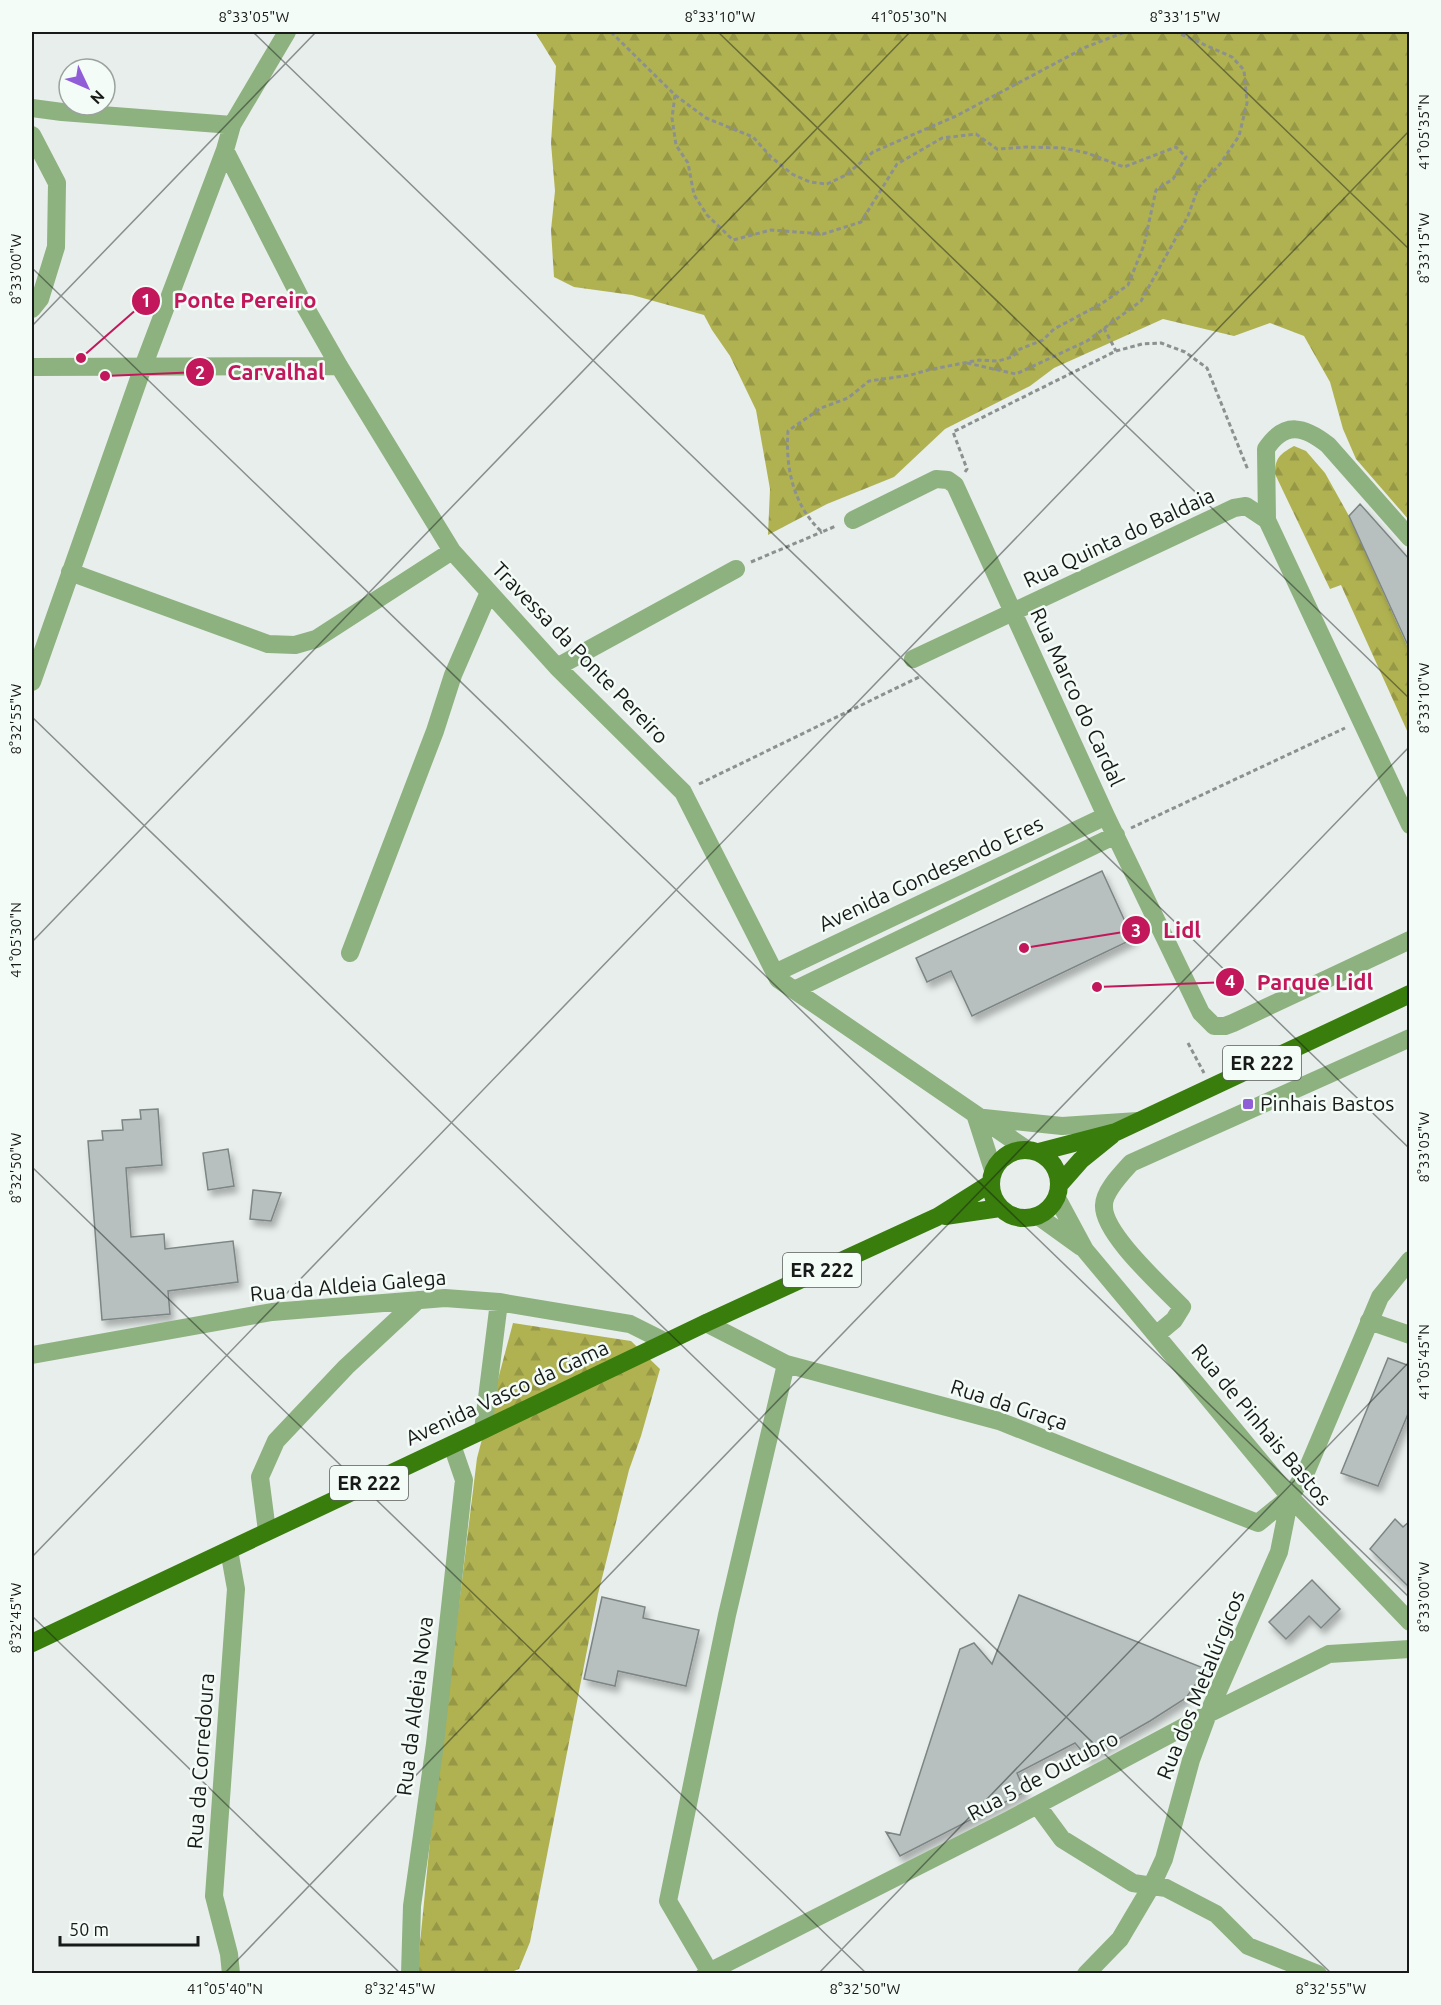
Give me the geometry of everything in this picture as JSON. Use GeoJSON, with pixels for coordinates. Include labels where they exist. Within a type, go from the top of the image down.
{"type":"FeatureCollection","features":[{"type":"Feature","properties":{"kind":"main road","name":"Avenida Vasco da Gama"},"geometry":{"type":"LineString","coordinates":[[937,1217],[1000,1208],[1011,1216],[1024,1218],[1038,1216],[1049,1209],[1058,1191],[1081,1160],[1116,1132],[1410,994]]}},
{"type":"Feature","properties":{"kind":"main road","name":"Avenida Vasco da Gama"},"geometry":{"type":"LineString","coordinates":[[32,1643],[706,1323],[937,1217],[992,1177],[1001,1159],[1013,1152],[1032,1151],[1116,1132]]}},
{"type":"Feature","properties":{"kind":"main road"},"geometry":{"type":"LineString","coordinates":[[1032,1151],[1050,1160],[1057,1171],[1058,1191]]}},
{"type":"Feature","properties":{"kind":"main road"},"geometry":{"type":"LineString","coordinates":[[992,1177],[993,1197],[1000,1208]]}},
{"type":"Feature","properties":{"kind":"street"},"geometry":{"type":"LineString","coordinates":[[32,682],[143,367],[225,150],[232,125],[287,32]]}},
{"type":"Feature","properties":{"kind":"street"},"geometry":{"type":"LineString","coordinates":[[32,108],[232,125]]}},
{"type":"Feature","properties":{"kind":"street"},"geometry":{"type":"LineString","coordinates":[[32,135],[57,183],[56,247],[40,299],[32,309]]}},
{"type":"Feature","properties":{"kind":"street","name":"Travessa da Ponte Pereiro"},"geometry":{"type":"LineString","coordinates":[[225,150],[303,303],[452,551],[557,667],[684,792],[778,979],[976,1117],[1032,1151]]}},
{"type":"Feature","properties":{"kind":"street"},"geometry":{"type":"LineString","coordinates":[[32,367],[339,366]]}},
{"type":"Feature","properties":{"kind":"street"},"geometry":{"type":"LineString","coordinates":[[1410,538],[1328,445],[1313,433],[1294,428],[1282,432],[1266,449],[1267,520],[1410,825]]}},
{"type":"Feature","properties":{"kind":"street"},"geometry":{"type":"LineString","coordinates":[[853,520],[936,479],[948,480],[955,485]]}},
{"type":"Feature","properties":{"kind":"street","name":"Rua Marco do Cardal"},"geometry":{"type":"LineString","coordinates":[[955,485],[1106,816],[1201,1013],[1214,1026],[1233,1023],[1410,939]]}},
{"type":"Feature","properties":{"kind":"street","name":"Rua Quinta do Baldaia"},"geometry":{"type":"LineString","coordinates":[[913,659],[1234,508],[1246,506],[1267,520]]}},
{"type":"Feature","properties":{"kind":"street"},"geometry":{"type":"LineString","coordinates":[[70,572],[268,644],[295,645],[316,639],[452,551]]}},
{"type":"Feature","properties":{"kind":"street"},"geometry":{"type":"LineString","coordinates":[[557,667],[736,569]]}},
{"type":"Feature","properties":{"kind":"street"},"geometry":{"type":"LineString","coordinates":[[350,952],[431,742],[453,675],[489,592]]}},
{"type":"Feature","properties":{"kind":"street","name":"Avenida Gondesendo Eres"},"geometry":{"type":"LineString","coordinates":[[775,973],[1106,816]]}},
{"type":"Feature","properties":{"kind":"street","name":"Avenida Gondesendo Eres"},"geometry":{"type":"LineString","coordinates":[[794,990],[1116,835]]}},
{"type":"Feature","properties":{"kind":"street"},"geometry":{"type":"LineString","coordinates":[[1156,1335],[1174,1320],[1182,1307],[1117,1238],[1108,1222],[1104,1205],[1114,1183],[1131,1163],[1410,1038]]}},
{"type":"Feature","properties":{"kind":"street"},"geometry":{"type":"LineString","coordinates":[[992,1177],[976,1117],[1062,1126],[1140,1120]]}},
{"type":"Feature","properties":{"kind":"street","name":"Rua de Pinhais Bastos"},"geometry":{"type":"LineString","coordinates":[[1058,1191],[1085,1250]]}},
{"type":"Feature","properties":{"kind":"street","name":"Rua de Pinhais Bastos"},"geometry":{"type":"LineString","coordinates":[[1038,1216],[1085,1250],[1290,1497],[1410,1622]]}},
{"type":"Feature","properties":{"kind":"street"},"geometry":{"type":"LineString","coordinates":[[1290,1497],[1306,1472],[1380,1297],[1410,1260]]}},
{"type":"Feature","properties":{"kind":"street","name":"Rua da Aldeia Galega"},"geometry":{"type":"LineString","coordinates":[[32,1355],[272,1312],[445,1298],[499,1302],[630,1324],[666,1342]]}},
{"type":"Feature","properties":{"kind":"street"},"geometry":{"type":"LineString","coordinates":[[267,1532],[260,1477],[276,1441],[346,1366],[418,1300]]}},
{"type":"Feature","properties":{"kind":"street"},"geometry":{"type":"LineString","coordinates":[[483,1430],[499,1302]]}},
{"type":"Feature","properties":{"kind":"street"},"geometry":{"type":"LineString","coordinates":[[1369,1321],[1410,1335]]}},
{"type":"Feature","properties":{"kind":"street","name":"Rua da Graça"},"geometry":{"type":"LineString","coordinates":[[706,1323],[786,1364],[999,1421],[1258,1523],[1290,1497]]}},
{"type":"Feature","properties":{"kind":"street"},"geometry":{"type":"LineString","coordinates":[[707,1972],[668,1901],[727,1615],[786,1364]]}},
{"type":"Feature","properties":{"kind":"street","name":"Rua da Aldeia Nova"},"geometry":{"type":"LineString","coordinates":[[410,1974],[412,1906],[435,1744],[464,1480],[452,1445]]}},
{"type":"Feature","properties":{"kind":"street","name":"Rua dos Metalúrgicos"},"geometry":{"type":"LineString","coordinates":[[1086,1974],[1120,1939],[1152,1885],[1164,1859],[1191,1760],[1208,1714],[1279,1552],[1290,1497]]}},
{"type":"Feature","properties":{"kind":"street","name":"Rua da Corredoura"},"geometry":{"type":"LineString","coordinates":[[229,1550],[236,1589],[214,1896],[229,1954],[231,1974]]}},
{"type":"Feature","properties":{"kind":"street","name":"Rua 5 de Outubro"},"geometry":{"type":"LineString","coordinates":[[707,1972],[1037,1805],[1329,1653],[1410,1649]]}},
{"type":"Feature","properties":{"kind":"street"},"geometry":{"type":"LineString","coordinates":[[1037,1805],[1062,1839],[1133,1883],[1166,1888],[1216,1914],[1248,1946],[1318,1974]]}},
{"type":"Feature","properties":{"kind":"path"},"geometry":{"type":"LineString","coordinates":[[611,32],[675,95],[706,118],[753,137],[771,157],[792,174],[810,182],[827,184],[846,175],[873,152],[956,116],[1086,46],[1125,32]]}},
{"type":"Feature","properties":{"kind":"path"},"geometry":{"type":"LineString","coordinates":[[965,363],[1016,374],[1087,340],[1141,301],[1188,216],[1198,188],[1220,164],[1239,136],[1247,103],[1244,70],[1232,57],[1176,32],[1170,32]]}},
{"type":"Feature","properties":{"kind":"path"},"geometry":{"type":"LineString","coordinates":[[675,95],[672,118],[676,145],[688,163],[694,195],[707,215],[733,240],[771,230],[823,234],[861,222],[897,164],[942,138],[976,134],[997,149],[1063,148],[1087,153],[1124,167],[1176,147],[1186,157],[1173,179],[1156,190],[1144,245],[1128,285],[1101,304],[1054,329],[1043,340],[1020,349],[1012,357],[998,361],[980,360],[911,375],[869,381],[848,398],[821,408],[788,431],[787,447],[795,494],[806,513],[822,532]]}},
{"type":"Feature","properties":{"kind":"path"},"geometry":{"type":"LineString","coordinates":[[1104,328],[1116,351]]}},
{"type":"Feature","properties":{"kind":"path"},"geometry":{"type":"LineString","coordinates":[[955,485],[967,469],[953,432],[1116,351],[1161,342],[1185,352],[1207,368],[1250,476]]}},
{"type":"Feature","properties":{"kind":"path"},"geometry":{"type":"LineString","coordinates":[[736,569],[853,520]]}},
{"type":"Feature","properties":{"kind":"path"},"geometry":{"type":"LineString","coordinates":[[684,792],[925,674]]}},
{"type":"Feature","properties":{"kind":"path"},"geometry":{"type":"LineString","coordinates":[[1116,835],[1361,721]]}},
{"type":"Feature","properties":{"kind":"path"},"geometry":{"type":"LineString","coordinates":[[1188,1043],[1211,1087]]}},
{"type":"Feature","properties":{"kind":"green space"},"geometry":{"type":"Polygon","coordinates":[[[535,32],[1409,32],[1409,520],[1356,459],[1343,429],[1330,382],[1304,336],[1270,323],[1234,336],[1163,319],[1054,368],[1030,386],[945,429],[894,477],[827,504],[768,535],[770,489],[756,410],[730,356],[704,315],[632,295],[574,287],[554,277],[551,230],[555,191],[551,143],[556,66],[535,32]]]}},
{"type":"Feature","properties":{"kind":"green space"},"geometry":{"type":"Polygon","coordinates":[[[1294,446],[1306,451],[1325,473],[1349,516],[1409,650],[1409,735],[1341,585],[1330,589],[1275,474],[1279,457],[1294,446]]]}},
{"type":"Feature","properties":{"kind":"green space"},"geometry":{"type":"Polygon","coordinates":[[[513,1323],[631,1341],[660,1369],[629,1470],[598,1594],[530,1942],[519,1969],[509,1973],[417,1974],[430,1841],[477,1458],[513,1323]]]}},
{"type":"Feature","properties":{"kind":"building"},"geometry":{"type":"Polygon","coordinates":[[[1360,504],[1410,560],[1410,650],[1349,516],[1360,504]]]}},
{"type":"Feature","properties":{"kind":"building"},"geometry":{"type":"Polygon","coordinates":[[[1102,871],[1133,939],[972,1016],[951,971],[927,982],[916,958],[1102,871]]]}},
{"type":"Feature","properties":{"kind":"building"},"geometry":{"type":"Polygon","coordinates":[[[158,1109],[162,1165],[126,1168],[131,1237],[164,1234],[165,1249],[233,1241],[238,1282],[168,1291],[170,1314],[102,1320],[88,1141],[103,1140],[102,1131],[123,1130],[122,1120],[141,1119],[140,1110],[158,1109]]]}},
{"type":"Feature","properties":{"kind":"building"},"geometry":{"type":"Polygon","coordinates":[[[228,1149],[234,1186],[208,1190],[203,1153],[228,1149]]]}},
{"type":"Feature","properties":{"kind":"building"},"geometry":{"type":"Polygon","coordinates":[[[253,1190],[281,1193],[271,1221],[250,1219],[253,1190]]]}},
{"type":"Feature","properties":{"kind":"building"},"geometry":{"type":"Polygon","coordinates":[[[1388,1358],[1410,1366],[1410,1409],[1378,1486],[1341,1473],[1388,1358]]]}},
{"type":"Feature","properties":{"kind":"building"},"geometry":{"type":"Polygon","coordinates":[[[1395,1519],[1403,1527],[1410,1521],[1410,1588],[1370,1549],[1395,1519]]]}},
{"type":"Feature","properties":{"kind":"building"},"geometry":{"type":"Polygon","coordinates":[[[1312,1580],[1340,1609],[1321,1628],[1309,1616],[1286,1639],[1269,1622],[1312,1580]]]}},
{"type":"Feature","properties":{"kind":"building"},"geometry":{"type":"Polygon","coordinates":[[[1019,1595],[1206,1669],[1186,1698],[1150,1721],[1087,1757],[1075,1743],[1017,1773],[1025,1792],[900,1856],[886,1832],[900,1835],[960,1649],[974,1643],[992,1664],[1019,1595]]]}},
{"type":"Feature","properties":{"kind":"building"},"geometry":{"type":"Polygon","coordinates":[[[602,1597],[645,1607],[643,1618],[699,1630],[686,1686],[618,1671],[615,1686],[584,1679],[602,1597]]]}},
{"type":"Feature","properties":{"kind":"place","name":"Ponte Pereiro"},"geometry":{"type":"Point","coordinates":[81,358]}},
{"type":"Feature","properties":{"kind":"place","name":"Carvalhal"},"geometry":{"type":"Point","coordinates":[105,376]}},
{"type":"Feature","properties":{"kind":"place","name":"Lidl"},"geometry":{"type":"Point","coordinates":[1024,948]}},
{"type":"Feature","properties":{"kind":"place","name":"Parque Lidl"},"geometry":{"type":"Point","coordinates":[1097,987]}},
{"type":"Feature","properties":{"kind":"place","name":"Pinhais Bastos"},"geometry":{"type":"Point","coordinates":[1248,1104]}}]}
